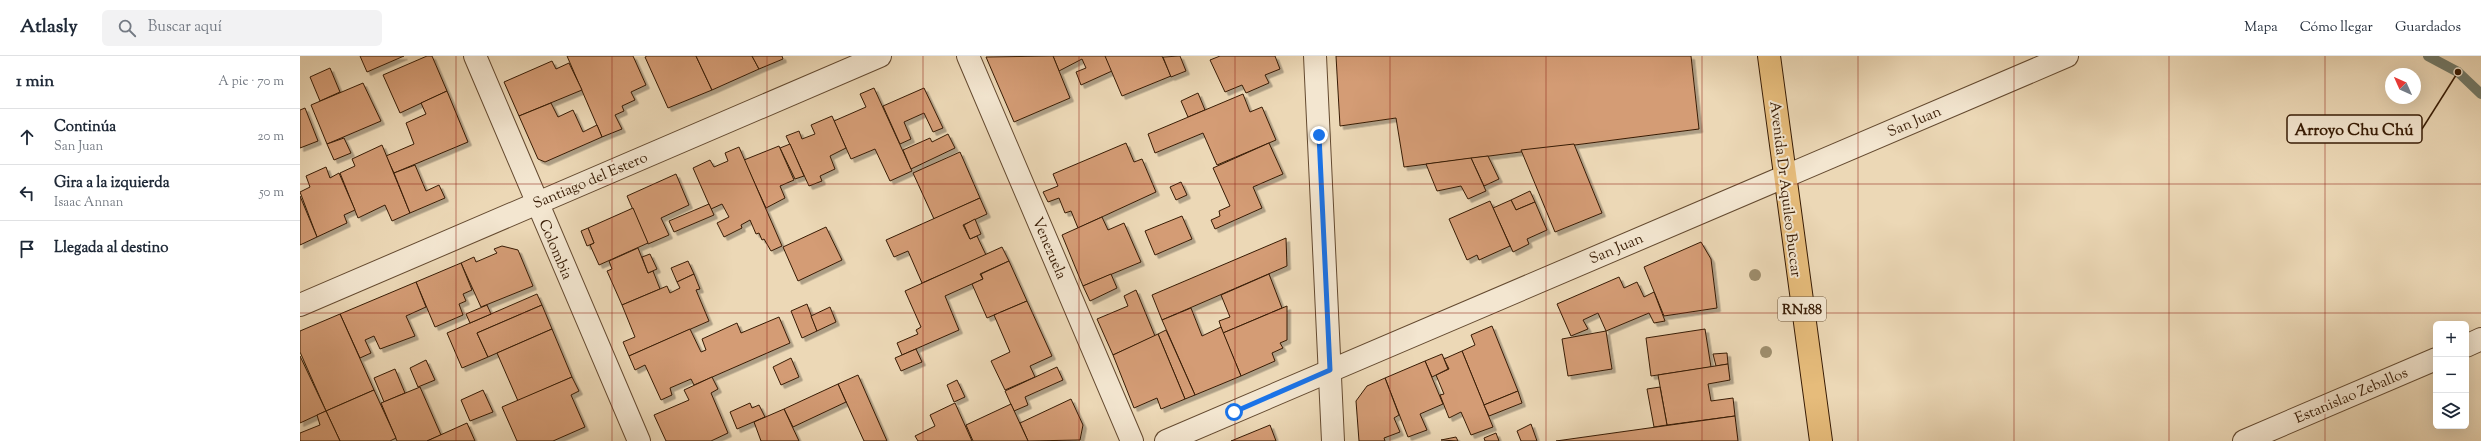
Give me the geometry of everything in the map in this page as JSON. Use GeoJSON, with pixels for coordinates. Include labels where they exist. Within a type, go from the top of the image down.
{"type":"FeatureCollection","features":[{"type":"Feature","properties":{"kind":"highway","name":"Avenida Dr Aquileo Buccar"},"geometry":{"type":"LineString","coordinates":[[1769,56],[1821,441]]}},
{"type":"Feature","properties":{"kind":"street","name":"Colombia"},"geometry":{"type":"LineString","coordinates":[[475,56],[639,441]]}},
{"type":"Feature","properties":{"kind":"street","name":"Santiago del Estero"},"geometry":{"type":"LineString","coordinates":[[300,305],[880,56]]}},
{"type":"Feature","properties":{"kind":"street","name":"Venezuela"},"geometry":{"type":"LineString","coordinates":[[968,56],[1132,441]]}},
{"type":"Feature","properties":{"kind":"street"},"geometry":{"type":"LineString","coordinates":[[1315,56],[1333,441]]}},
{"type":"Feature","properties":{"kind":"street","name":"San Juan"},"geometry":{"type":"LineString","coordinates":[[1166,441],[2067,56]]}},
{"type":"Feature","properties":{"kind":"street"},"geometry":{"type":"LineString","coordinates":[[2469,345],[2481,339]]}},
{"type":"Feature","properties":{"kind":"street","name":"Estanislao Zeballos"},"geometry":{"type":"LineString","coordinates":[[2244,441],[2433,360]]}},
{"type":"Feature","properties":{"kind":"building"},"geometry":{"type":"Polygon","coordinates":[[[360,56],[404,56],[367,72],[360,56]]]}},
{"type":"Feature","properties":{"kind":"building"},"geometry":{"type":"Polygon","coordinates":[[[427,56],[432,56],[447,91],[400,113],[383,75],[427,56]]]}},
{"type":"Feature","properties":{"kind":"building"},"geometry":{"type":"Polygon","coordinates":[[[567,56],[633,56],[646,85],[631,92],[635,100],[622,106],[624,111],[615,115],[622,129],[602,137],[567,56]]]}},
{"type":"Feature","properties":{"kind":"building"},"geometry":{"type":"Polygon","coordinates":[[[696,56],[712,90],[668,108],[645,57],[696,56]]]}},
{"type":"Feature","properties":{"kind":"building"},"geometry":{"type":"Polygon","coordinates":[[[696,56],[752,56],[759,69],[712,90],[696,56]]]}},
{"type":"Feature","properties":{"kind":"building"},"geometry":{"type":"Polygon","coordinates":[[[752,56],[782,56],[783,59],[759,69],[752,56]]]}},
{"type":"Feature","properties":{"kind":"building"},"geometry":{"type":"Polygon","coordinates":[[[1053,56],[1106,56],[1112,71],[1081,85],[1076,72],[1086,68],[1082,59],[1059,71],[1053,56]]]}},
{"type":"Feature","properties":{"kind":"building"},"geometry":{"type":"Polygon","coordinates":[[[1053,56],[1070,98],[1014,122],[986,57],[1053,56]]]}},
{"type":"Feature","properties":{"kind":"building"},"geometry":{"type":"Polygon","coordinates":[[[1105,56],[1162,56],[1171,76],[1122,96],[1105,56]]]}},
{"type":"Feature","properties":{"kind":"building"},"geometry":{"type":"Polygon","coordinates":[[[1180,56],[1186,71],[1171,77],[1163,57],[1180,56]]]}},
{"type":"Feature","properties":{"kind":"building"},"geometry":{"type":"Polygon","coordinates":[[[1220,56],[1275,56],[1280,69],[1265,75],[1269,83],[1246,93],[1242,85],[1225,92],[1210,60],[1220,56]]]}},
{"type":"Feature","properties":{"kind":"building"},"geometry":{"type":"Polygon","coordinates":[[[1336,56],[1691,56],[1699,129],[1404,167],[1396,118],[1340,126],[1336,56]]]}},
{"type":"Feature","properties":{"kind":"building"},"geometry":{"type":"Polygon","coordinates":[[[552,61],[556,69],[569,63],[582,90],[519,116],[504,82],[552,61]]]}},
{"type":"Feature","properties":{"kind":"building"},"geometry":{"type":"Polygon","coordinates":[[[330,68],[340,92],[320,101],[310,77],[330,68]]]}},
{"type":"Feature","properties":{"kind":"building"},"geometry":{"type":"Polygon","coordinates":[[[363,83],[381,121],[327,144],[311,105],[363,83]]]}},
{"type":"Feature","properties":{"kind":"building"},"geometry":{"type":"Polygon","coordinates":[[[874,88],[912,171],[890,181],[875,149],[851,159],[834,121],[866,107],[860,94],[874,88]]]}},
{"type":"Feature","properties":{"kind":"building"},"geometry":{"type":"Polygon","coordinates":[[[924,88],[943,128],[933,132],[924,113],[904,122],[911,139],[900,144],[883,106],[924,88]]]}},
{"type":"Feature","properties":{"kind":"building"},"geometry":{"type":"Polygon","coordinates":[[[447,91],[468,142],[394,173],[386,156],[414,144],[406,123],[426,114],[421,103],[447,91]]]}},
{"type":"Feature","properties":{"kind":"building"},"geometry":{"type":"Polygon","coordinates":[[[1198,93],[1205,110],[1188,117],[1181,101],[1198,93]]]}},
{"type":"Feature","properties":{"kind":"building"},"geometry":{"type":"Polygon","coordinates":[[[1243,94],[1250,112],[1262,107],[1276,140],[1217,165],[1203,133],[1155,153],[1148,134],[1243,94]]]}},
{"type":"Feature","properties":{"kind":"building"},"geometry":{"type":"Polygon","coordinates":[[[551,103],[558,117],[573,110],[583,132],[597,125],[602,137],[545,162],[538,159],[519,116],[551,103]]]}},
{"type":"Feature","properties":{"kind":"building"},"geometry":{"type":"Polygon","coordinates":[[[305,108],[318,141],[300,148],[300,110],[305,108]]]}},
{"type":"Feature","properties":{"kind":"building"},"geometry":{"type":"Polygon","coordinates":[[[832,116],[846,148],[830,156],[835,169],[820,176],[822,181],[809,186],[786,136],[799,131],[802,139],[815,134],[811,125],[832,116]]]}},
{"type":"Feature","properties":{"kind":"building"},"geometry":{"type":"Polygon","coordinates":[[[948,134],[955,148],[911,169],[903,150],[930,138],[932,142],[948,134]]]}},
{"type":"Feature","properties":{"kind":"building"},"geometry":{"type":"Polygon","coordinates":[[[344,138],[351,153],[334,160],[327,144],[344,138]]]}},
{"type":"Feature","properties":{"kind":"building"},"geometry":{"type":"Polygon","coordinates":[[[1126,143],[1134,162],[1142,159],[1156,192],[1078,228],[1071,211],[1065,213],[1059,198],[1048,202],[1043,192],[1058,186],[1053,174],[1126,143]]]}},
{"type":"Feature","properties":{"kind":"building"},"geometry":{"type":"Polygon","coordinates":[[[1269,143],[1283,174],[1253,187],[1262,208],[1215,229],[1211,220],[1220,216],[1219,211],[1230,206],[1213,168],[1269,143]]]}},
{"type":"Feature","properties":{"kind":"building"},"geometry":{"type":"Polygon","coordinates":[[[790,144],[804,176],[795,179],[780,148],[790,144]]]}},
{"type":"Feature","properties":{"kind":"building"},"geometry":{"type":"Polygon","coordinates":[[[1574,144],[1602,213],[1555,232],[1521,150],[1574,144]]]}},
{"type":"Feature","properties":{"kind":"building"},"geometry":{"type":"Polygon","coordinates":[[[382,145],[410,213],[392,221],[385,205],[358,218],[340,173],[355,166],[352,159],[382,145]]]}},
{"type":"Feature","properties":{"kind":"building"},"geometry":{"type":"Polygon","coordinates":[[[779,146],[794,180],[780,186],[785,198],[766,208],[744,160],[779,146]]]}},
{"type":"Feature","properties":{"kind":"building"},"geometry":{"type":"Polygon","coordinates":[[[739,147],[782,246],[771,251],[764,239],[762,240],[759,233],[756,234],[750,220],[741,225],[742,228],[724,237],[717,223],[729,217],[722,204],[711,209],[693,168],[710,160],[714,167],[728,161],[725,153],[739,147]]]}},
{"type":"Feature","properties":{"kind":"building"},"geometry":{"type":"Polygon","coordinates":[[[960,152],[980,198],[934,219],[913,173],[960,152]]]}},
{"type":"Feature","properties":{"kind":"building"},"geometry":{"type":"Polygon","coordinates":[[[1488,156],[1499,179],[1484,186],[1471,158],[1488,156]]]}},
{"type":"Feature","properties":{"kind":"building"},"geometry":{"type":"Polygon","coordinates":[[[1471,158],[1486,191],[1468,199],[1461,186],[1437,191],[1426,164],[1471,158]]]}},
{"type":"Feature","properties":{"kind":"building"},"geometry":{"type":"Polygon","coordinates":[[[415,165],[426,191],[439,185],[445,198],[410,213],[394,173],[415,165]]]}},
{"type":"Feature","properties":{"kind":"building"},"geometry":{"type":"Polygon","coordinates":[[[326,167],[330,178],[339,173],[355,210],[344,215],[347,223],[317,237],[300,192],[310,187],[306,176],[326,167]]]}},
{"type":"Feature","properties":{"kind":"building"},"geometry":{"type":"Polygon","coordinates":[[[676,174],[689,205],[661,218],[669,235],[648,244],[627,196],[676,174]]]}},
{"type":"Feature","properties":{"kind":"building"},"geometry":{"type":"Polygon","coordinates":[[[1181,182],[1187,195],[1176,200],[1170,187],[1181,182]]]}},
{"type":"Feature","properties":{"kind":"building"},"geometry":{"type":"Polygon","coordinates":[[[1530,191],[1535,202],[1516,210],[1511,200],[1530,191]]]}},
{"type":"Feature","properties":{"kind":"building"},"geometry":{"type":"Polygon","coordinates":[[[300,196],[317,237],[300,245],[300,196]]]}},
{"type":"Feature","properties":{"kind":"building"},"geometry":{"type":"Polygon","coordinates":[[[980,198],[987,214],[963,225],[970,239],[977,236],[986,255],[922,283],[908,251],[894,257],[886,240],[980,198]]]}},
{"type":"Feature","properties":{"kind":"building"},"geometry":{"type":"Polygon","coordinates":[[[1511,200],[1516,210],[1535,202],[1547,230],[1527,239],[1529,244],[1513,252],[1493,208],[1511,200]]]}},
{"type":"Feature","properties":{"kind":"building"},"geometry":{"type":"Polygon","coordinates":[[[1490,201],[1510,246],[1479,260],[1477,255],[1467,260],[1449,219],[1490,201]]]}},
{"type":"Feature","properties":{"kind":"building"},"geometry":{"type":"Polygon","coordinates":[[[709,204],[714,215],[674,232],[669,221],[709,204]]]}},
{"type":"Feature","properties":{"kind":"building"},"geometry":{"type":"Polygon","coordinates":[[[633,208],[648,243],[599,265],[590,245],[594,243],[588,228],[633,208]]]}},
{"type":"Feature","properties":{"kind":"building"},"geometry":{"type":"Polygon","coordinates":[[[1182,216],[1192,239],[1155,255],[1145,231],[1182,216]]]}},
{"type":"Feature","properties":{"kind":"building"},"geometry":{"type":"Polygon","coordinates":[[[1102,217],[1108,230],[1124,223],[1141,262],[1083,286],[1062,235],[1102,217]]]}},
{"type":"Feature","properties":{"kind":"building"},"geometry":{"type":"Polygon","coordinates":[[[975,219],[981,234],[970,239],[964,225],[975,219]]]}},
{"type":"Feature","properties":{"kind":"building"},"geometry":{"type":"Polygon","coordinates":[[[826,227],[842,260],[798,281],[783,247],[826,227]]]}},
{"type":"Feature","properties":{"kind":"building"},"geometry":{"type":"Polygon","coordinates":[[[588,228],[594,243],[587,246],[581,231],[588,228]]]}},
{"type":"Feature","properties":{"kind":"building"},"geometry":{"type":"Polygon","coordinates":[[[1286,238],[1287,266],[1162,320],[1152,295],[1286,238]]]}},
{"type":"Feature","properties":{"kind":"building"},"geometry":{"type":"Polygon","coordinates":[[[1701,242],[1711,259],[1717,308],[1664,316],[1644,267],[1701,242]]]}},
{"type":"Feature","properties":{"kind":"building"},"geometry":{"type":"Polygon","coordinates":[[[502,246],[518,250],[533,286],[481,307],[461,263],[474,257],[476,262],[497,253],[494,249],[502,246]]]}},
{"type":"Feature","properties":{"kind":"building"},"geometry":{"type":"Polygon","coordinates":[[[1002,247],[1009,261],[980,274],[983,279],[945,296],[959,330],[902,355],[897,343],[918,334],[916,330],[921,327],[905,291],[1002,247]]]}},
{"type":"Feature","properties":{"kind":"building"},"geometry":{"type":"Polygon","coordinates":[[[638,248],[648,273],[653,271],[660,289],[622,305],[607,271],[612,269],[609,261],[638,248]]]}},
{"type":"Feature","properties":{"kind":"building"},"geometry":{"type":"Polygon","coordinates":[[[650,254],[657,269],[648,273],[642,257],[650,254]]]}},
{"type":"Feature","properties":{"kind":"building"},"geometry":{"type":"Polygon","coordinates":[[[688,261],[694,274],[677,282],[671,268],[688,261]]]}},
{"type":"Feature","properties":{"kind":"building"},"geometry":{"type":"Polygon","coordinates":[[[1009,261],[1027,301],[987,318],[972,284],[983,279],[981,274],[1009,261]]]}},
{"type":"Feature","properties":{"kind":"building"},"geometry":{"type":"Polygon","coordinates":[[[461,263],[472,290],[463,294],[466,301],[459,304],[463,315],[435,327],[416,282],[461,263]]]}},
{"type":"Feature","properties":{"kind":"building"},"geometry":{"type":"Polygon","coordinates":[[[694,274],[700,289],[696,290],[709,321],[629,356],[623,342],[635,337],[622,305],[667,286],[670,293],[680,288],[677,282],[694,274]]]}},
{"type":"Feature","properties":{"kind":"building"},"geometry":{"type":"Polygon","coordinates":[[[1111,274],[1117,288],[1090,301],[1083,286],[1111,274]]]}},
{"type":"Feature","properties":{"kind":"building"},"geometry":{"type":"Polygon","coordinates":[[[1269,274],[1282,308],[1223,333],[1219,321],[1230,317],[1221,295],[1269,274]]]}},
{"type":"Feature","properties":{"kind":"building"},"geometry":{"type":"Polygon","coordinates":[[[1619,277],[1624,288],[1637,282],[1644,297],[1654,292],[1665,321],[1654,323],[1649,313],[1606,331],[1598,313],[1583,320],[1588,329],[1571,336],[1557,304],[1619,277]]]}},
{"type":"Feature","properties":{"kind":"building"},"geometry":{"type":"Polygon","coordinates":[[[416,282],[426,307],[406,316],[415,336],[380,349],[374,336],[365,340],[371,353],[360,358],[340,314],[416,282]]]}},
{"type":"Feature","properties":{"kind":"building"},"geometry":{"type":"Polygon","coordinates":[[[1136,290],[1155,336],[1113,355],[1097,319],[1128,306],[1124,296],[1136,290]]]}},
{"type":"Feature","properties":{"kind":"building"},"geometry":{"type":"Polygon","coordinates":[[[537,294],[542,305],[477,333],[488,357],[462,368],[447,333],[537,294]]]}},
{"type":"Feature","properties":{"kind":"building"},"geometry":{"type":"Polygon","coordinates":[[[1027,301],[1052,356],[1030,366],[1035,377],[1005,390],[991,361],[1010,352],[994,315],[1027,301]]]}},
{"type":"Feature","properties":{"kind":"building"},"geometry":{"type":"Polygon","coordinates":[[[807,304],[817,331],[802,338],[791,311],[807,304]]]}},
{"type":"Feature","properties":{"kind":"building"},"geometry":{"type":"Polygon","coordinates":[[[487,305],[491,314],[470,323],[466,314],[487,305]]]}},
{"type":"Feature","properties":{"kind":"building"},"geometry":{"type":"Polygon","coordinates":[[[542,305],[552,329],[488,357],[477,333],[542,305]]]}},
{"type":"Feature","properties":{"kind":"building"},"geometry":{"type":"Polygon","coordinates":[[[1287,306],[1287,340],[1280,343],[1283,348],[1272,353],[1275,361],[1241,376],[1223,333],[1287,306]]]}},
{"type":"Feature","properties":{"kind":"building"},"geometry":{"type":"Polygon","coordinates":[[[830,307],[836,322],[817,331],[811,316],[830,307]]]}},
{"type":"Feature","properties":{"kind":"building"},"geometry":{"type":"Polygon","coordinates":[[[1191,308],[1202,336],[1221,327],[1241,376],[1195,395],[1162,320],[1191,308]]]}},
{"type":"Feature","properties":{"kind":"building"},"geometry":{"type":"Polygon","coordinates":[[[340,314],[374,390],[326,411],[300,352],[300,331],[340,314]]]}},
{"type":"Feature","properties":{"kind":"building"},"geometry":{"type":"Polygon","coordinates":[[[779,317],[790,343],[694,385],[691,379],[670,388],[672,395],[661,400],[645,365],[635,370],[629,356],[690,329],[701,352],[706,350],[702,339],[737,323],[741,333],[779,317]]]}},
{"type":"Feature","properties":{"kind":"building"},"geometry":{"type":"Polygon","coordinates":[[[1492,326],[1518,391],[1484,405],[1462,351],[1475,345],[1471,335],[1492,326]]]}},
{"type":"Feature","properties":{"kind":"building"},"geometry":{"type":"Polygon","coordinates":[[[552,329],[572,377],[518,401],[497,353],[552,329]]]}},
{"type":"Feature","properties":{"kind":"building"},"geometry":{"type":"Polygon","coordinates":[[[1705,329],[1711,367],[1651,376],[1646,338],[1705,329]]]}},
{"type":"Feature","properties":{"kind":"building"},"geometry":{"type":"Polygon","coordinates":[[[1166,330],[1195,395],[1185,399],[1158,334],[1166,330]]]}},
{"type":"Feature","properties":{"kind":"building"},"geometry":{"type":"Polygon","coordinates":[[[1606,331],[1612,369],[1568,376],[1562,339],[1606,331]]]}},
{"type":"Feature","properties":{"kind":"building"},"geometry":{"type":"Polygon","coordinates":[[[1158,334],[1185,399],[1161,409],[1157,398],[1134,408],[1113,355],[1158,334]]]}},
{"type":"Feature","properties":{"kind":"building"},"geometry":{"type":"Polygon","coordinates":[[[916,349],[922,362],[901,371],[895,358],[916,349]]]}},
{"type":"Feature","properties":{"kind":"building"},"geometry":{"type":"Polygon","coordinates":[[[1462,351],[1493,427],[1471,435],[1461,412],[1449,418],[1440,395],[1444,394],[1436,375],[1449,369],[1444,359],[1462,351]]]}},
{"type":"Feature","properties":{"kind":"building"},"geometry":{"type":"Polygon","coordinates":[[[1727,353],[1728,364],[1716,366],[1713,354],[1727,353]]]}},
{"type":"Feature","properties":{"kind":"building"},"geometry":{"type":"Polygon","coordinates":[[[1442,354],[1448,369],[1432,377],[1425,361],[1442,354]]]}},
{"type":"Feature","properties":{"kind":"building"},"geometry":{"type":"Polygon","coordinates":[[[300,356],[326,411],[300,423],[300,356]]]}},
{"type":"Feature","properties":{"kind":"building"},"geometry":{"type":"Polygon","coordinates":[[[791,358],[799,377],[781,385],[773,367],[791,358]]]}},
{"type":"Feature","properties":{"kind":"building"},"geometry":{"type":"Polygon","coordinates":[[[426,360],[435,380],[418,387],[410,368],[426,360]]]}},
{"type":"Feature","properties":{"kind":"building"},"geometry":{"type":"Polygon","coordinates":[[[1425,361],[1443,404],[1420,414],[1427,430],[1408,437],[1385,378],[1425,361]]]}},
{"type":"Feature","properties":{"kind":"building"},"geometry":{"type":"Polygon","coordinates":[[[1728,364],[1730,380],[1708,384],[1711,401],[1733,398],[1735,416],[1667,425],[1658,375],[1728,364]]]}},
{"type":"Feature","properties":{"kind":"building"},"geometry":{"type":"Polygon","coordinates":[[[1057,367],[1063,380],[1025,397],[1028,405],[1014,411],[1005,391],[1057,367]]]}},
{"type":"Feature","properties":{"kind":"building"},"geometry":{"type":"Polygon","coordinates":[[[395,369],[405,393],[384,402],[374,378],[395,369]]]}},
{"type":"Feature","properties":{"kind":"building"},"geometry":{"type":"Polygon","coordinates":[[[858,375],[887,441],[864,441],[838,384],[858,375]]]}},
{"type":"Feature","properties":{"kind":"building"},"geometry":{"type":"Polygon","coordinates":[[[572,377],[579,391],[571,395],[585,427],[553,441],[517,441],[502,407],[572,377]]]}},
{"type":"Feature","properties":{"kind":"building"},"geometry":{"type":"Polygon","coordinates":[[[712,377],[718,389],[711,393],[728,433],[711,441],[666,441],[654,415],[689,400],[684,390],[712,377]]]}},
{"type":"Feature","properties":{"kind":"building"},"geometry":{"type":"Polygon","coordinates":[[[1385,378],[1399,415],[1394,418],[1400,432],[1384,438],[1385,441],[1359,441],[1356,401],[1367,386],[1385,378]]]}},
{"type":"Feature","properties":{"kind":"building"},"geometry":{"type":"Polygon","coordinates":[[[957,380],[965,397],[954,402],[947,385],[957,380]]]}},
{"type":"Feature","properties":{"kind":"building"},"geometry":{"type":"Polygon","coordinates":[[[838,384],[846,402],[793,427],[784,409],[838,384]]]}},
{"type":"Feature","properties":{"kind":"building"},"geometry":{"type":"Polygon","coordinates":[[[420,387],[441,435],[427,441],[397,441],[381,403],[420,387]]]}},
{"type":"Feature","properties":{"kind":"building"},"geometry":{"type":"Polygon","coordinates":[[[1660,387],[1667,425],[1654,427],[1647,389],[1660,387]]]}},
{"type":"Feature","properties":{"kind":"building"},"geometry":{"type":"Polygon","coordinates":[[[374,390],[396,438],[390,441],[340,441],[326,411],[374,390]]]}},
{"type":"Feature","properties":{"kind":"building"},"geometry":{"type":"Polygon","coordinates":[[[483,390],[493,412],[470,421],[461,400],[483,390]]]}},
{"type":"Feature","properties":{"kind":"building"},"geometry":{"type":"Polygon","coordinates":[[[1518,391],[1522,403],[1489,416],[1484,405],[1518,391]]]}},
{"type":"Feature","properties":{"kind":"building"},"geometry":{"type":"Polygon","coordinates":[[[1071,399],[1083,425],[1080,440],[1028,441],[1020,423],[1071,399]]]}},
{"type":"Feature","properties":{"kind":"building"},"geometry":{"type":"Polygon","coordinates":[[[750,403],[752,408],[759,405],[765,417],[737,429],[730,412],[750,403]]]}},
{"type":"Feature","properties":{"kind":"building"},"geometry":{"type":"Polygon","coordinates":[[[955,403],[972,441],[918,441],[915,436],[935,426],[930,415],[955,403]]]}},
{"type":"Feature","properties":{"kind":"building"},"geometry":{"type":"Polygon","coordinates":[[[1011,404],[1028,441],[973,441],[966,425],[1011,404]]]}},
{"type":"Feature","properties":{"kind":"building"},"geometry":{"type":"Polygon","coordinates":[[[784,409],[799,441],[761,441],[754,422],[784,409]]]}},
{"type":"Feature","properties":{"kind":"building"},"geometry":{"type":"Polygon","coordinates":[[[326,411],[340,441],[300,441],[300,433],[320,425],[317,415],[326,411]]]}},
{"type":"Feature","properties":{"kind":"building"},"geometry":{"type":"Polygon","coordinates":[[[1735,416],[1738,441],[1556,441],[1735,416]]]}},
{"type":"Feature","properties":{"kind":"building"},"geometry":{"type":"Polygon","coordinates":[[[467,423],[475,441],[427,441],[467,423]]]}},
{"type":"Feature","properties":{"kind":"building"},"geometry":{"type":"Polygon","coordinates":[[[1531,424],[1537,441],[1521,441],[1517,431],[1531,424]]]}},
{"type":"Feature","properties":{"kind":"building"},"geometry":{"type":"Polygon","coordinates":[[[1270,425],[1276,441],[1231,441],[1270,425]]]}},
{"type":"Feature","properties":{"kind":"building"},"geometry":{"type":"Polygon","coordinates":[[[1496,433],[1499,441],[1485,441],[1484,438],[1496,433]]]}},
{"type":"Feature","properties":{"kind":"building"},"geometry":{"type":"Polygon","coordinates":[[[1456,437],[1458,441],[1441,440],[1456,437]]]}},
{"type":"Feature","properties":{"kind":"waterway"},"geometry":{"type":"LineString","coordinates":[[2428,56],[2458,72],[2481,94]]}},
{"type":"Feature","properties":{"kind":"place","name":"Arroyo Chu Chú"},"geometry":{"type":"Point","coordinates":[2458,72]}},
{"type":"Feature","properties":{"kind":"route"},"geometry":{"type":"LineString","coordinates":[[1234,412],[1330,370],[1319,135]]}}]}
